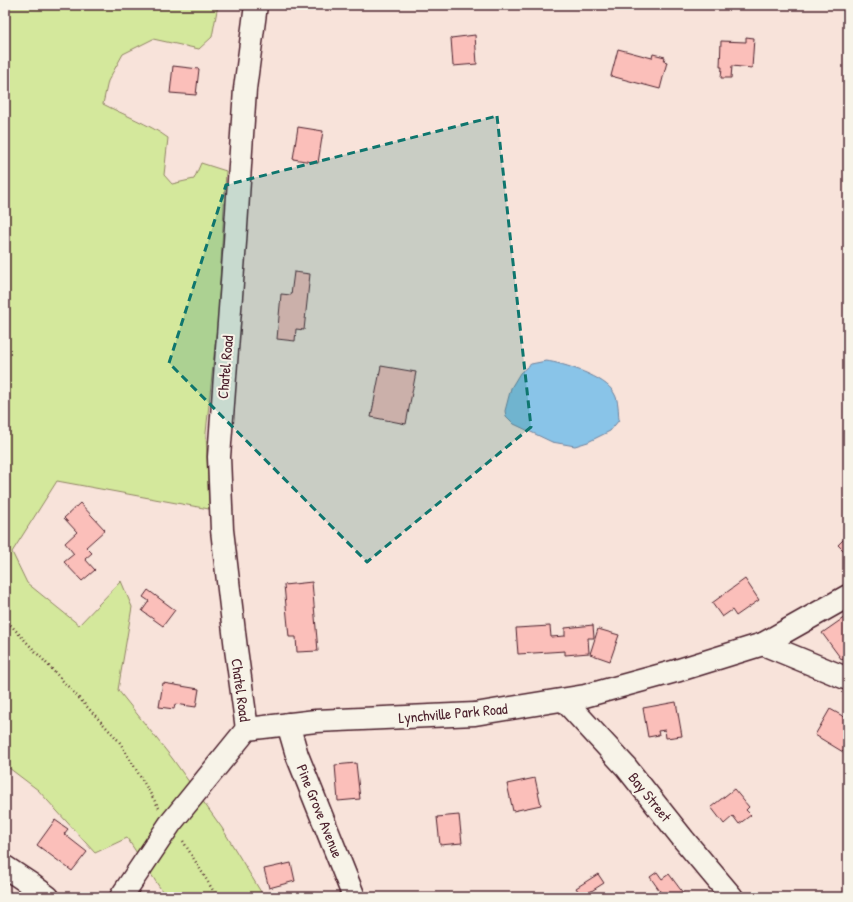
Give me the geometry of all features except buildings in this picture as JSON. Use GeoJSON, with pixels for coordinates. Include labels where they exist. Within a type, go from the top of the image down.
{"type":"FeatureCollection","features":[{"type":"Feature","properties":{"kind":"street","name":"Chatel Road"},"geometry":{"type":"LineString","coordinates":[[247,729],[222,530],[219,457],[245,89],[256,5]]}},
{"type":"Feature","properties":{"kind":"street","name":"Lynchville Park Road"},"geometry":{"type":"LineString","coordinates":[[247,729],[288,724],[475,714],[585,696],[676,671],[763,644],[848,596]]}},
{"type":"Feature","properties":{"kind":"street"},"geometry":{"type":"LineString","coordinates":[[763,644],[848,679]]}},
{"type":"Feature","properties":{"kind":"street","name":"Bay Street"},"geometry":{"type":"LineString","coordinates":[[564,700],[626,767],[732,897]]}},
{"type":"Feature","properties":{"kind":"street","name":"Pine Grove Avenue"},"geometry":{"type":"LineString","coordinates":[[288,724],[299,762],[354,897]]}},
{"type":"Feature","properties":{"kind":"street"},"geometry":{"type":"LineString","coordinates":[[121,897],[170,824],[247,729]]}},
{"type":"Feature","properties":{"kind":"street"},"geometry":{"type":"LineString","coordinates":[[5,867],[32,884],[48,897]]}},
{"type":"Feature","properties":{"kind":"path"},"geometry":{"type":"LineString","coordinates":[[5,619],[119,741],[162,814]]}},
{"type":"Feature","properties":{"kind":"path"},"geometry":{"type":"LineString","coordinates":[[180,837],[217,897]]}},
{"type":"Feature","properties":{"kind":"highlighted area"},"geometry":{"type":"Polygon","coordinates":[[[497,116],[531,427],[367,562],[169,363],[226,185],[497,116]]]}},
{"type":"Feature","properties":{"kind":"green space"},"geometry":{"type":"Polygon","coordinates":[[[5,5],[218,5],[212,37],[199,49],[153,39],[123,54],[108,81],[103,104],[145,124],[168,138],[164,175],[172,184],[194,179],[201,163],[226,171],[218,317],[206,433],[209,509],[57,481],[12,552],[27,583],[79,625],[121,581],[132,607],[118,690],[172,758],[222,828],[264,897],[166,897],[127,838],[95,853],[38,790],[5,765],[5,5]]]}},
{"type":"Feature","properties":{"kind":"water"},"geometry":{"type":"Polygon","coordinates":[[[546,361],[573,368],[593,376],[609,387],[617,399],[619,420],[610,431],[588,442],[575,446],[552,442],[514,424],[506,416],[505,411],[511,388],[520,373],[531,364],[546,361]]]}}]}
